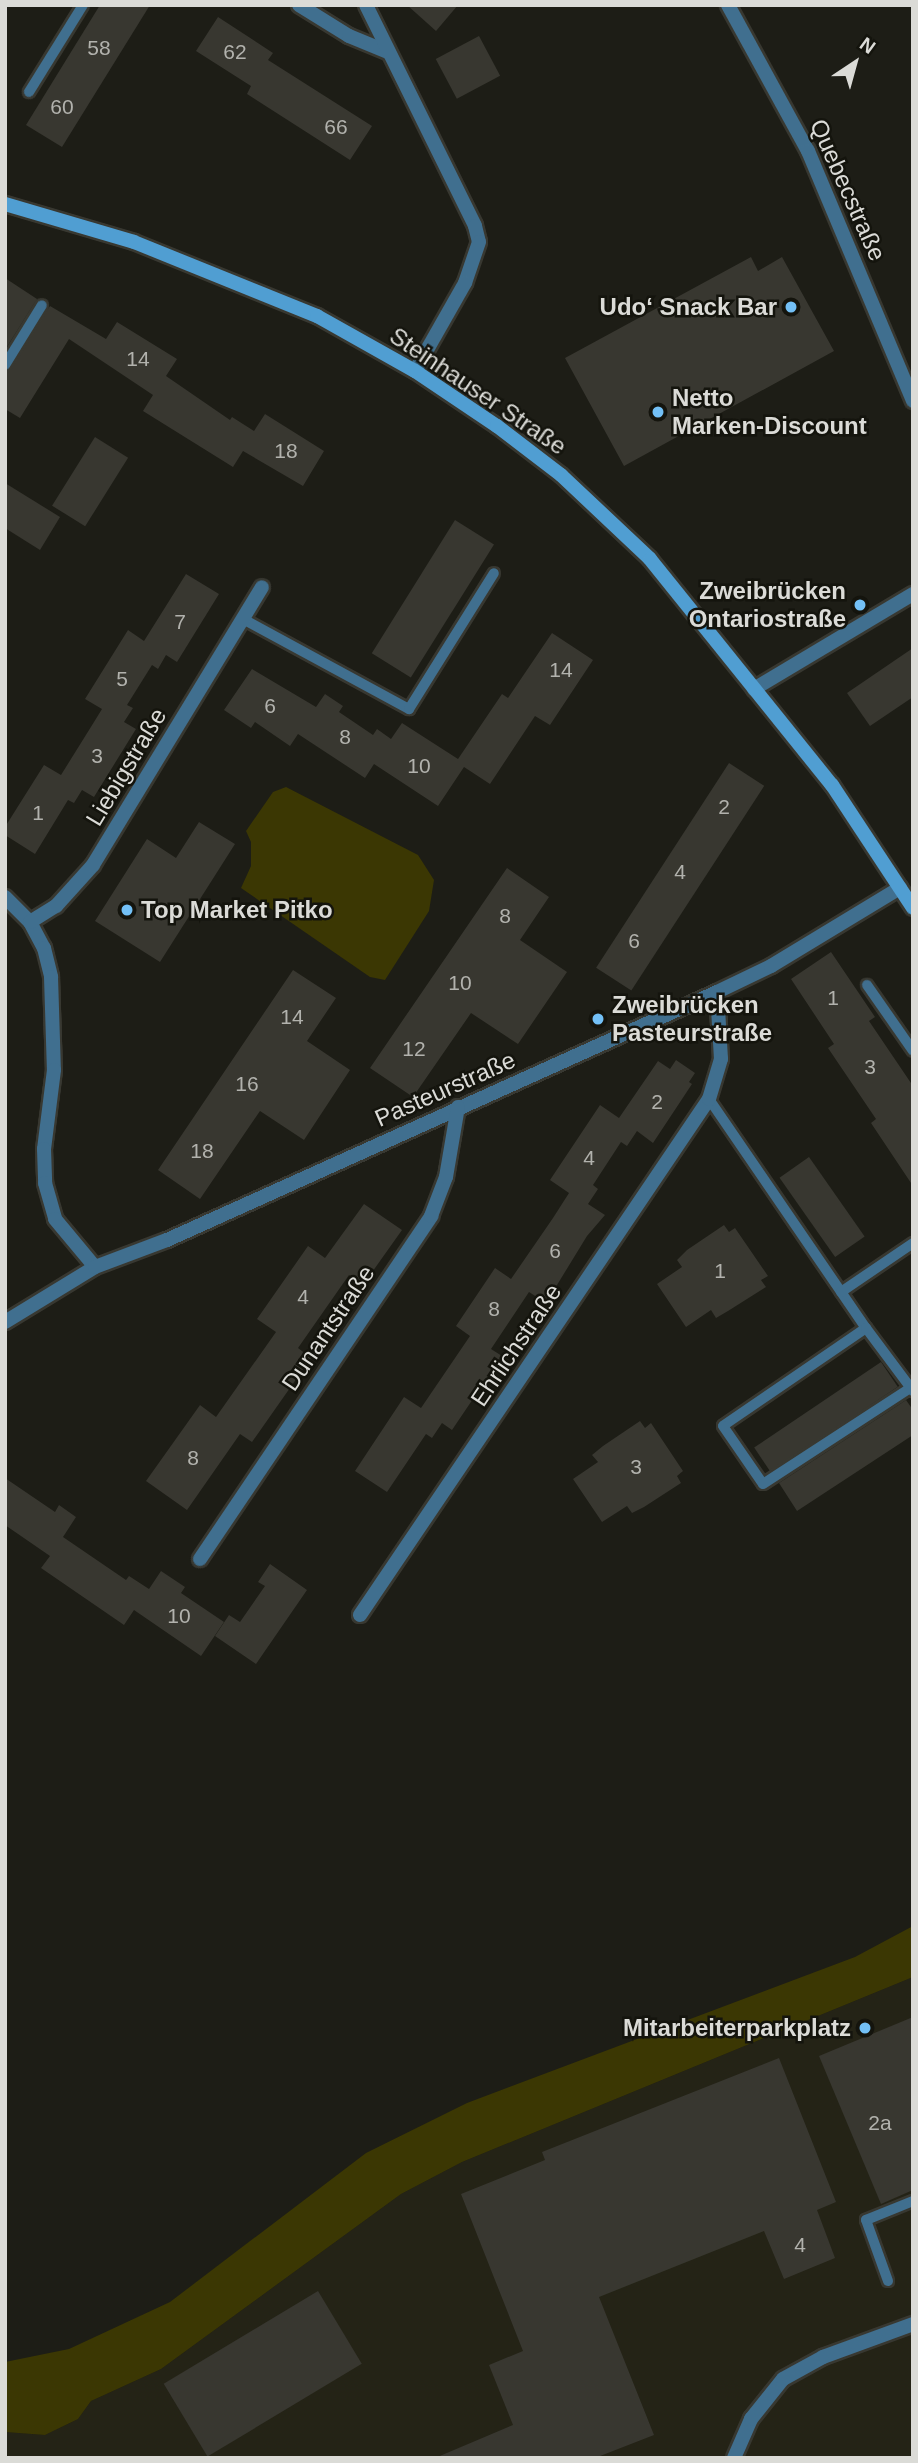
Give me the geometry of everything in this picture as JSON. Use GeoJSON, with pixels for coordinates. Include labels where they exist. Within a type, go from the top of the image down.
{"type":"FeatureCollection","features":[{"type":"Feature","properties":{"kind":"main road","name":"Steinhauser Straße"},"geometry":{"type":"LineString","coordinates":[[5,204],[134,243],[222,275],[317,316],[415,371],[550,467],[650,559],[832,785],[913,908]]}},
{"type":"Feature","properties":{"kind":"street"},"geometry":{"type":"LineString","coordinates":[[299,5],[349,36],[388,52]]}},
{"type":"Feature","properties":{"kind":"street"},"geometry":{"type":"LineString","coordinates":[[366,5],[475,226],[479,242],[466,282],[415,371]]}},
{"type":"Feature","properties":{"kind":"street","name":"Quebecstraße"},"geometry":{"type":"LineString","coordinates":[[728,5],[808,150],[913,401]]}},
{"type":"Feature","properties":{"kind":"street","name":"Liebigstraße"},"geometry":{"type":"LineString","coordinates":[[30,922],[56,906],[93,865],[262,587]]}},
{"type":"Feature","properties":{"kind":"street"},"geometry":{"type":"LineString","coordinates":[[754,689],[913,594]]}},
{"type":"Feature","properties":{"kind":"street","name":"Pasteurstraße"},"geometry":{"type":"LineString","coordinates":[[5,1322],[95,1267],[167,1240],[771,966],[900,888]]}},
{"type":"Feature","properties":{"kind":"street"},"geometry":{"type":"LineString","coordinates":[[5,897],[30,922],[44,948],[55,1017],[54,1070],[44,1149],[45,1183],[55,1219],[95,1267]]}},
{"type":"Feature","properties":{"kind":"street","name":"Ehrlichstraße"},"geometry":{"type":"LineString","coordinates":[[360,1615],[709,1099],[721,1059],[717,992]]}},
{"type":"Feature","properties":{"kind":"street","name":"Dunantstraße"},"geometry":{"type":"LineString","coordinates":[[200,1559],[431,1216],[446,1177],[458,1107]]}},
{"type":"Feature","properties":{"kind":"street"},"geometry":{"type":"LineString","coordinates":[[734,2458],[751,2420],[783,2379],[823,2357],[913,2324]]}},
{"type":"Feature","properties":{"kind":"lane"},"geometry":{"type":"LineString","coordinates":[[29,92],[83,5]]}},
{"type":"Feature","properties":{"kind":"lane"},"geometry":{"type":"LineString","coordinates":[[5,365],[42,305]]}},
{"type":"Feature","properties":{"kind":"lane"},"geometry":{"type":"LineString","coordinates":[[243,619],[409,709],[494,573]]}},
{"type":"Feature","properties":{"kind":"lane"},"geometry":{"type":"LineString","coordinates":[[867,985],[913,1051]]}},
{"type":"Feature","properties":{"kind":"lane"},"geometry":{"type":"LineString","coordinates":[[709,1099],[911,1390],[763,1484],[723,1426],[866,1328]]}},
{"type":"Feature","properties":{"kind":"lane"},"geometry":{"type":"LineString","coordinates":[[841,1292],[913,1244]]}},
{"type":"Feature","properties":{"kind":"lane"},"geometry":{"type":"LineString","coordinates":[[888,2281],[866,2220],[913,2201]]}},
{"type":"Feature","properties":{"kind":"shaded area"},"geometry":{"type":"Polygon","coordinates":[[[286,787],[418,855],[434,880],[429,911],[385,980],[370,977],[241,888],[251,866],[251,842],[246,831],[273,792],[286,787]]]}},
{"type":"Feature","properties":{"kind":"shaded area"},"geometry":{"type":"Polygon","coordinates":[[[913,1926],[913,1977],[462,2162],[401,2194],[161,2369],[91,2401],[78,2419],[45,2435],[5,2432],[5,2362],[69,2349],[170,2302],[366,2153],[467,2103],[855,1957],[913,1926]]]}},
{"type":"Feature","properties":{"kind":"shaded area"},"geometry":{"type":"Polygon","coordinates":[[[913,1977],[913,2458],[5,2458],[5,2432],[45,2435],[78,2419],[91,2401],[161,2369],[401,2194],[462,2162],[913,1977]]]}},
{"type":"Feature","properties":{"kind":"building"},"geometry":{"type":"Polygon","coordinates":[[[100,5],[150,5],[62,147],[26,125],[100,5]]]}},
{"type":"Feature","properties":{"kind":"building"},"geometry":{"type":"Polygon","coordinates":[[[407,5],[458,5],[436,31],[407,5]]]}},
{"type":"Feature","properties":{"kind":"building"},"geometry":{"type":"Polygon","coordinates":[[[218,17],[273,53],[268,60],[372,126],[350,160],[247,94],[251,86],[196,51],[218,17]]]}},
{"type":"Feature","properties":{"kind":"building"},"geometry":{"type":"Polygon","coordinates":[[[479,36],[500,76],[457,99],[436,59],[479,36]]]}},
{"type":"Feature","properties":{"kind":"building","name":"Netto Marken-Discount"},"geometry":{"type":"Polygon","coordinates":[[[751,257],[758,271],[782,257],[834,351],[624,466],[565,358],[751,257]]]}},
{"type":"Feature","properties":{"kind":"building"},"geometry":{"type":"Polygon","coordinates":[[[5,278],[37,299],[5,350],[5,278]]]}},
{"type":"Feature","properties":{"kind":"building"},"geometry":{"type":"Polygon","coordinates":[[[50,306],[106,339],[117,322],[177,359],[166,376],[230,420],[232,417],[254,431],[265,414],[324,451],[303,486],[243,451],[233,467],[143,411],[153,395],[69,339],[20,418],[5,409],[5,373],[50,306]]]}},
{"type":"Feature","properties":{"kind":"building"},"geometry":{"type":"Polygon","coordinates":[[[95,437],[128,458],[85,526],[52,506],[95,437]]]}},
{"type":"Feature","properties":{"kind":"building"},"geometry":{"type":"Polygon","coordinates":[[[5,483],[60,517],[40,550],[5,528],[5,483]]]}},
{"type":"Feature","properties":{"kind":"building"},"geometry":{"type":"Polygon","coordinates":[[[455,520],[494,544],[411,678],[372,653],[455,520]]]}},
{"type":"Feature","properties":{"kind":"building"},"geometry":{"type":"Polygon","coordinates":[[[186,574],[219,594],[177,662],[166,655],[158,669],[152,665],[127,705],[133,708],[124,722],[136,729],[94,797],[82,790],[74,803],[68,800],[35,854],[5,835],[5,827],[44,765],[61,775],[102,709],[85,699],[128,630],[144,641],[186,574]]]}},
{"type":"Feature","properties":{"kind":"building"},"geometry":{"type":"Polygon","coordinates":[[[552,633],[593,660],[550,725],[535,716],[490,784],[464,767],[438,806],[374,764],[365,778],[298,734],[290,746],[255,722],[251,728],[224,710],[252,669],[316,707],[325,694],[343,706],[339,712],[373,735],[377,729],[391,739],[402,723],[458,759],[502,694],[508,698],[552,633]]]}},
{"type":"Feature","properties":{"kind":"building"},"geometry":{"type":"Polygon","coordinates":[[[913,648],[913,697],[870,726],[847,693],[913,648]]]}},
{"type":"Feature","properties":{"kind":"building"},"geometry":{"type":"Polygon","coordinates":[[[729,763],[764,786],[631,991],[596,968],[729,763]]]}},
{"type":"Feature","properties":{"kind":"building"},"geometry":{"type":"Polygon","coordinates":[[[199,822],[235,844],[160,962],[95,921],[147,839],[176,858],[199,822]]]}},
{"type":"Feature","properties":{"kind":"building"},"geometry":{"type":"Polygon","coordinates":[[[507,868],[549,897],[520,940],[567,972],[518,1044],[471,1013],[413,1097],[370,1068],[507,868]]]}},
{"type":"Feature","properties":{"kind":"building"},"geometry":{"type":"Polygon","coordinates":[[[831,952],[875,1017],[869,1021],[913,1086],[913,1186],[871,1123],[876,1119],[828,1048],[834,1044],[791,979],[831,952]]]}},
{"type":"Feature","properties":{"kind":"building"},"geometry":{"type":"Polygon","coordinates":[[[293,970],[336,998],[307,1041],[350,1070],[304,1140],[260,1111],[200,1199],[158,1170],[293,970]]]}},
{"type":"Feature","properties":{"kind":"building"},"geometry":{"type":"Polygon","coordinates":[[[676,1060],[695,1073],[689,1082],[692,1084],[653,1143],[637,1131],[627,1146],[621,1142],[593,1185],[598,1189],[588,1204],[605,1215],[587,1236],[546,1303],[529,1292],[491,1349],[502,1356],[452,1430],[442,1423],[432,1438],[426,1434],[387,1492],[355,1471],[404,1397],[421,1408],[470,1336],[456,1326],[495,1268],[511,1279],[553,1218],[569,1193],[550,1180],[600,1105],[619,1118],[658,1061],[670,1069],[676,1060]]]}},
{"type":"Feature","properties":{"kind":"building"},"geometry":{"type":"Polygon","coordinates":[[[809,1157],[865,1236],[835,1257],[780,1178],[809,1157]]]}},
{"type":"Feature","properties":{"kind":"building"},"geometry":{"type":"Polygon","coordinates":[[[364,1204],[402,1230],[363,1285],[349,1275],[298,1348],[311,1358],[252,1442],[240,1434],[187,1510],[146,1481],[200,1405],[216,1417],[276,1332],[257,1319],[308,1246],[325,1258],[364,1204]]]}},
{"type":"Feature","properties":{"kind":"building"},"geometry":{"type":"Polygon","coordinates":[[[724,1225],[729,1232],[735,1228],[768,1276],[761,1280],[766,1287],[716,1318],[711,1310],[686,1327],[657,1284],[682,1267],[677,1260],[687,1250],[724,1225]]]}},
{"type":"Feature","properties":{"kind":"building"},"geometry":{"type":"Polygon","coordinates":[[[881,1362],[898,1387],[771,1472],[754,1448],[881,1362]]]}},
{"type":"Feature","properties":{"kind":"building"},"geometry":{"type":"Polygon","coordinates":[[[906,1400],[913,1410],[913,1435],[797,1511],[779,1483],[906,1400]]]}},
{"type":"Feature","properties":{"kind":"building"},"geometry":{"type":"Polygon","coordinates":[[[640,1421],[645,1428],[651,1423],[683,1471],[677,1476],[681,1483],[632,1513],[627,1506],[602,1522],[573,1479],[598,1462],[592,1455],[640,1421]]]}},
{"type":"Feature","properties":{"kind":"building"},"geometry":{"type":"Polygon","coordinates":[[[5,1478],[55,1512],[59,1505],[76,1517],[63,1537],[126,1580],[129,1576],[149,1589],[161,1571],[185,1587],[181,1593],[224,1622],[201,1656],[134,1610],[124,1625],[41,1568],[50,1556],[5,1525],[5,1478]]]}},
{"type":"Feature","properties":{"kind":"building"},"geometry":{"type":"Polygon","coordinates":[[[270,1564],[307,1590],[256,1664],[215,1636],[229,1615],[240,1622],[265,1586],[258,1582],[270,1564]]]}},
{"type":"Feature","properties":{"kind":"building"},"geometry":{"type":"Polygon","coordinates":[[[913,2017],[913,2190],[881,2204],[819,2056],[913,2017]]]}},
{"type":"Feature","properties":{"kind":"building"},"geometry":{"type":"Polygon","coordinates":[[[779,2058],[836,2202],[817,2210],[835,2258],[784,2279],[764,2231],[599,2297],[654,2435],[595,2458],[435,2458],[513,2425],[489,2365],[523,2351],[461,2194],[545,2160],[542,2152],[779,2058]]]}},
{"type":"Feature","properties":{"kind":"building"},"geometry":{"type":"Polygon","coordinates":[[[318,2291],[362,2364],[207,2457],[164,2384],[318,2291]]]}},
{"type":"Feature","properties":{"kind":"place","name":"Udo‘ Snack Bar"},"geometry":{"type":"Point","coordinates":[791,307]}},
{"type":"Feature","properties":{"kind":"place","name":"Netto Marken-Discount"},"geometry":{"type":"Point","coordinates":[658,412]}},
{"type":"Feature","properties":{"kind":"place","name":"Zweibrücken Ontariostraße"},"geometry":{"type":"Point","coordinates":[860,605]}},
{"type":"Feature","properties":{"kind":"place","name":"Top Market Pitko"},"geometry":{"type":"Point","coordinates":[127,910]}},
{"type":"Feature","properties":{"kind":"place","name":"Zweibrücken Pasteurstraße"},"geometry":{"type":"Point","coordinates":[598,1019]}},
{"type":"Feature","properties":{"kind":"place","name":"Mitarbeiterparkplatz"},"geometry":{"type":"Point","coordinates":[865,2028]}}]}
